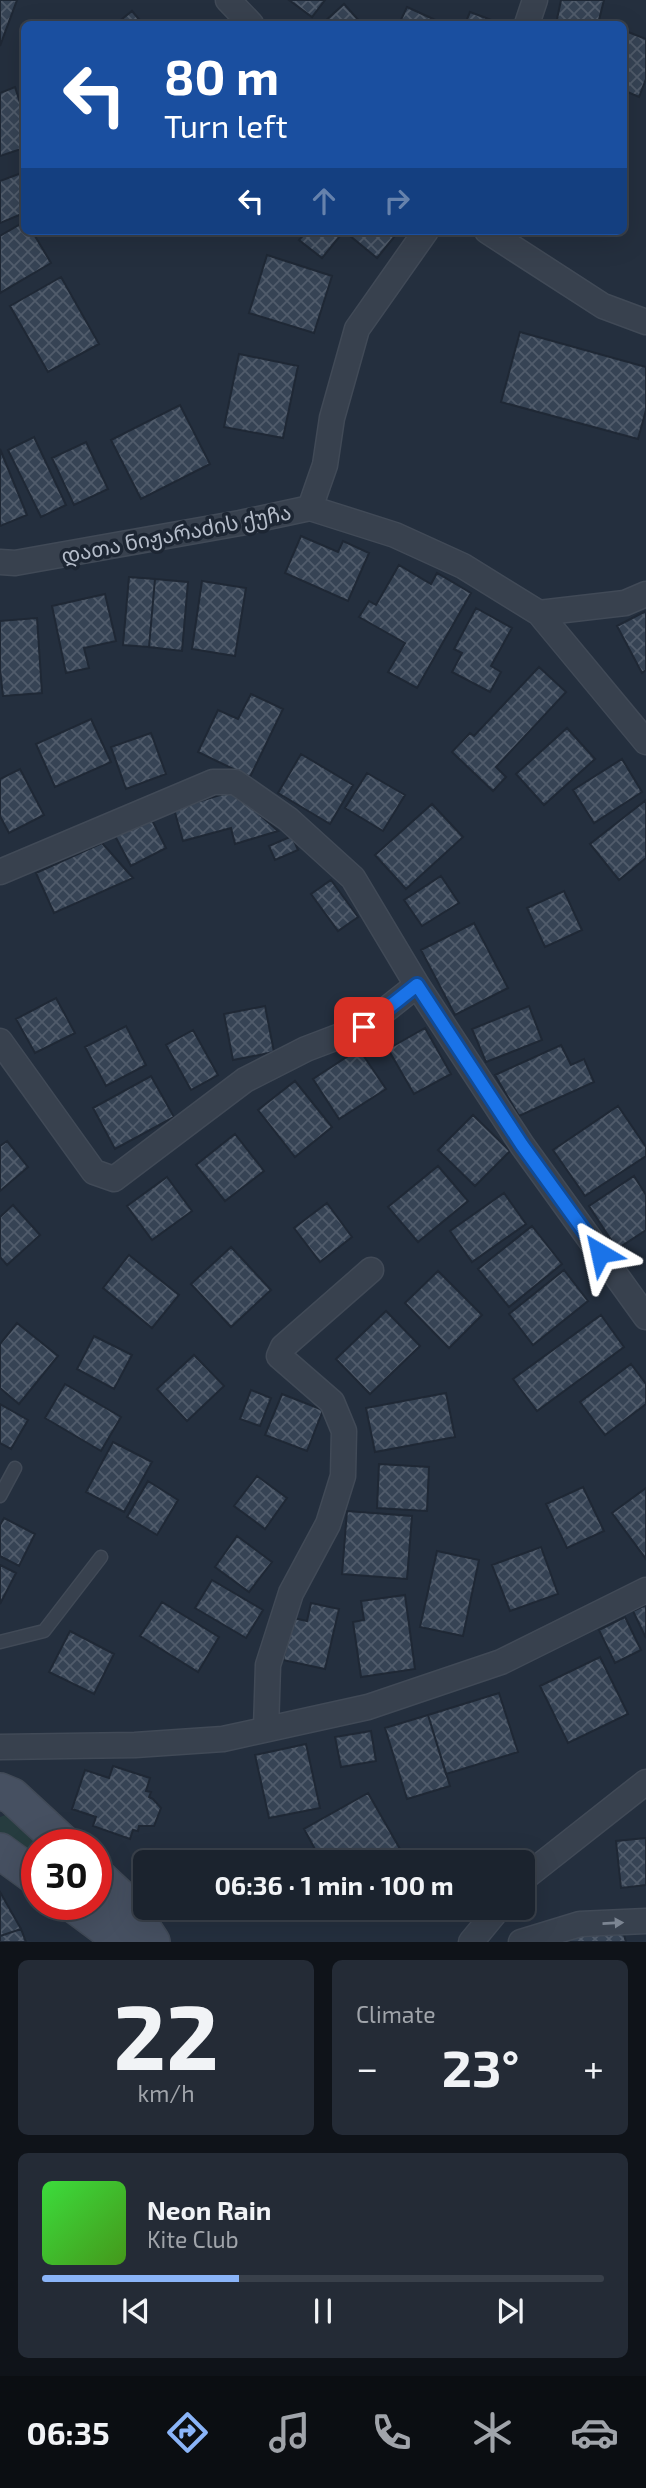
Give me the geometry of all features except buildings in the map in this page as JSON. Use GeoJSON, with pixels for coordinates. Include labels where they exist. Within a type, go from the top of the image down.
{"type":"FeatureCollection","features":[{"type":"Feature","properties":{"kind":"main road"},"geometry":{"type":"LineString","coordinates":[[0,1791],[12,1796],[48,1829]]}},
{"type":"Feature","properties":{"kind":"main road"},"geometry":{"type":"LineString","coordinates":[[0,1851],[21,1866]]}},
{"type":"Feature","properties":{"kind":"main road"},"geometry":{"type":"LineString","coordinates":[[112,1890],[127,1904],[152,1942]]}},
{"type":"Feature","properties":{"kind":"main road"},"geometry":{"type":"LineString","coordinates":[[95,1920],[108,1930],[144,1942]]}},
{"type":"Feature","properties":{"kind":"street"},"geometry":{"type":"LineString","coordinates":[[228,0],[248,21]]}},
{"type":"Feature","properties":{"kind":"street"},"geometry":{"type":"LineString","coordinates":[[528,21],[535,0]]}},
{"type":"Feature","properties":{"kind":"street"},"geometry":{"type":"LineString","coordinates":[[310,508],[325,465],[332,418],[357,329],[423,235]]}},
{"type":"Feature","properties":{"kind":"street"},"geometry":{"type":"LineString","coordinates":[[493,235],[603,306],[646,322]]}},
{"type":"Feature","properties":{"kind":"street","name":"დათა ნიჟარაძის ქუჩა"},"geometry":{"type":"LineString","coordinates":[[0,562],[15,563],[310,508],[395,535],[463,566],[539,613],[646,742]]}},
{"type":"Feature","properties":{"kind":"street"},"geometry":{"type":"LineString","coordinates":[[539,613],[625,603],[646,594]]}},
{"type":"Feature","properties":{"kind":"street"},"geometry":{"type":"LineString","coordinates":[[0,872],[213,782],[235,782],[288,819],[353,878],[417,985],[522,1145],[646,1317]]}},
{"type":"Feature","properties":{"kind":"street"},"geometry":{"type":"LineString","coordinates":[[0,1041],[94,1172],[114,1179],[245,1080],[306,1049],[364,1027],[417,985]]}},
{"type":"Feature","properties":{"kind":"street"},"geometry":{"type":"LineString","coordinates":[[266,1729],[268,1665],[291,1593],[328,1524],[343,1476],[344,1432],[332,1402],[279,1356],[283,1347],[371,1270]]}},
{"type":"Feature","properties":{"kind":"street"},"geometry":{"type":"LineString","coordinates":[[0,1747],[135,1745],[223,1739],[368,1707],[501,1662],[646,1590]]}},
{"type":"Feature","properties":{"kind":"street"},"geometry":{"type":"LineString","coordinates":[[535,1870],[646,1782]]}},
{"type":"Feature","properties":{"kind":"street"},"geometry":{"type":"LineString","coordinates":[[471,1942],[489,1920]]}},
{"type":"Feature","properties":{"kind":"street"},"geometry":{"type":"LineString","coordinates":[[521,1942],[580,1924],[646,1921]]}},
{"type":"Feature","properties":{"kind":"lane"},"geometry":{"type":"LineString","coordinates":[[0,1496],[15,1468]]}},
{"type":"Feature","properties":{"kind":"lane"},"geometry":{"type":"LineString","coordinates":[[0,1642],[44,1631],[102,1557]]}},
{"type":"Feature","properties":{"kind":"green space"},"geometry":{"type":"Polygon","coordinates":[[[8,1814],[25,1829],[21,1829],[21,1849],[0,1834],[0,1817],[8,1814]]]}},
{"type":"Feature","properties":{"kind":"route"},"geometry":{"type":"LineString","coordinates":[[364,1027],[417,985],[522,1145],[600,1253]]}}]}
